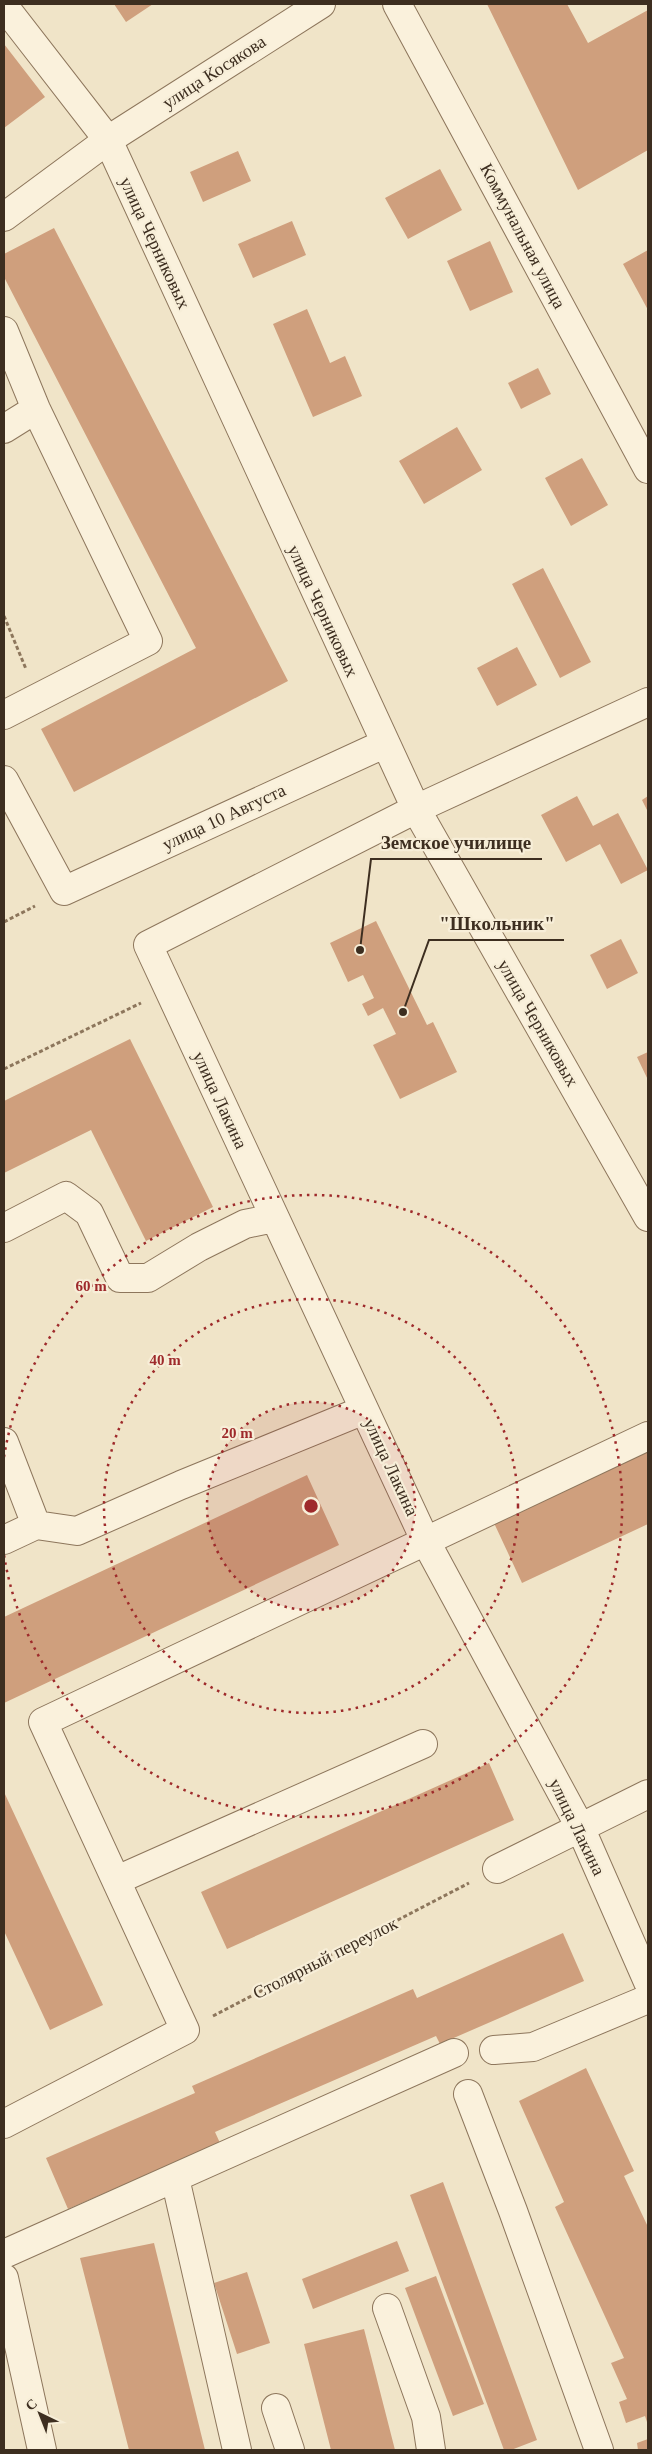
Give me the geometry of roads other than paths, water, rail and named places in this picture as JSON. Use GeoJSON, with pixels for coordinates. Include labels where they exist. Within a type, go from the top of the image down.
{"type":"FeatureCollection","features":[{"type":"Feature","properties":{"kind":"street","name":"улица Косякова"},"geometry":{"type":"LineString","coordinates":[[4,217],[108,140],[321,4]]}},
{"type":"Feature","properties":{"kind":"street","name":"Коммунальная улица"},"geometry":{"type":"LineString","coordinates":[[397,4],[648,469]]}},
{"type":"Feature","properties":{"kind":"street","name":"улица Черниковых"},"geometry":{"type":"LineString","coordinates":[[4,6],[108,140],[384,744],[416,809],[648,1217]]}},
{"type":"Feature","properties":{"kind":"street"},"geometry":{"type":"LineString","coordinates":[[4,331],[36,409],[148,641],[4,715]]}},
{"type":"Feature","properties":{"kind":"street"},"geometry":{"type":"LineString","coordinates":[[4,429],[36,409]]}},
{"type":"Feature","properties":{"kind":"street"},"geometry":{"type":"LineString","coordinates":[[416,809],[648,702]]}},
{"type":"Feature","properties":{"kind":"street","name":"улица 10 Августа"},"geometry":{"type":"LineString","coordinates":[[4,780],[64,891],[384,744]]}},
{"type":"Feature","properties":{"kind":"street","name":"улица Лакина"},"geometry":{"type":"LineString","coordinates":[[416,809],[148,945],[425,1540],[580,1827],[648,1982]]}},
{"type":"Feature","properties":{"kind":"street"},"geometry":{"type":"LineString","coordinates":[[4,1228],[66,1196],[89,1213],[120,1278],[148,1278],[199,1247],[245,1224],[274,1218]]}},
{"type":"Feature","properties":{"kind":"street"},"geometry":{"type":"LineString","coordinates":[[4,1540],[36,1525],[77,1532],[181,1485],[364,1410]]}},
{"type":"Feature","properties":{"kind":"street"},"geometry":{"type":"LineString","coordinates":[[4,2124],[186,2030],[43,1722],[648,1436]]}},
{"type":"Feature","properties":{"kind":"street"},"geometry":{"type":"LineString","coordinates":[[4,1442],[36,1525]]}},
{"type":"Feature","properties":{"kind":"street"},"geometry":{"type":"LineString","coordinates":[[117,1880],[422,1744]]}},
{"type":"Feature","properties":{"kind":"street"},"geometry":{"type":"LineString","coordinates":[[497,1869],[648,1794]]}},
{"type":"Feature","properties":{"kind":"street"},"geometry":{"type":"LineString","coordinates":[[494,2050],[533,2047],[648,1998]]}},
{"type":"Feature","properties":{"kind":"street"},"geometry":{"type":"LineString","coordinates":[[4,2254],[454,2054]]}},
{"type":"Feature","properties":{"kind":"street"},"geometry":{"type":"LineString","coordinates":[[468,2094],[514,2211],[599,2450]]}},
{"type":"Feature","properties":{"kind":"street"},"geometry":{"type":"LineString","coordinates":[[175,2178],[237,2450]]}},
{"type":"Feature","properties":{"kind":"street"},"geometry":{"type":"LineString","coordinates":[[4,2278],[42,2450]]}},
{"type":"Feature","properties":{"kind":"street"},"geometry":{"type":"LineString","coordinates":[[386,2308],[426,2417],[431,2450]]}},
{"type":"Feature","properties":{"kind":"street"},"geometry":{"type":"LineString","coordinates":[[276,2408],[290,2450]]}},
{"type":"Feature","properties":{"kind":"place","name":"Земское училище"},"geometry":{"type":"Point","coordinates":[360,950]}},
{"type":"Feature","properties":{"kind":"place","name":"\"Школьник\""},"geometry":{"type":"Point","coordinates":[403,1012]}}]}
